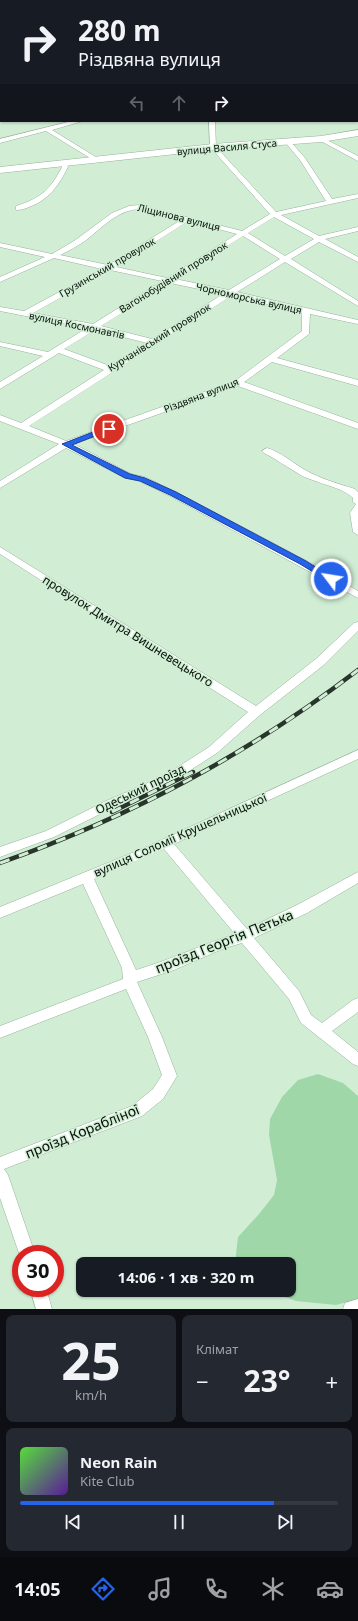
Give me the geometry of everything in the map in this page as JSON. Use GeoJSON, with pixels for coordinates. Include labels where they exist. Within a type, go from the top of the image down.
{"type":"FeatureCollection","features":[{"type":"Feature","properties":{"kind":"main road","name":"вулиця Василя Стуса"},"geometry":{"type":"LineString","coordinates":[[0,170],[213,147],[321,139],[358,133]]}},
{"type":"Feature","properties":{"kind":"street"},"geometry":{"type":"LineString","coordinates":[[0,141],[76,122]]}},
{"type":"Feature","properties":{"kind":"street"},"geometry":{"type":"LineString","coordinates":[[212,122],[213,147],[274,214],[358,260]]}},
{"type":"Feature","properties":{"kind":"street"},"geometry":{"type":"LineString","coordinates":[[48,130],[97,160]]}},
{"type":"Feature","properties":{"kind":"street"},"geometry":{"type":"LineString","coordinates":[[321,139],[358,159]]}},
{"type":"Feature","properties":{"kind":"street"},"geometry":{"type":"LineString","coordinates":[[288,142],[303,159],[330,202]]}},
{"type":"Feature","properties":{"kind":"street"},"geometry":{"type":"LineString","coordinates":[[19,208],[34,204],[49,193],[58,182],[65,167],[63,163]]}},
{"type":"Feature","properties":{"kind":"street","name":"Вагонобудівний провулок"},"geometry":{"type":"LineString","coordinates":[[0,386],[59,350],[166,280],[274,214],[358,196]]}},
{"type":"Feature","properties":{"kind":"street","name":"Ліщинова вулиця"},"geometry":{"type":"LineString","coordinates":[[0,280],[77,243],[123,209],[132,206],[243,233],[358,304]]}},
{"type":"Feature","properties":{"kind":"street","name":"Грузинський провулок"},"geometry":{"type":"LineString","coordinates":[[26,314],[121,261],[187,219]]}},
{"type":"Feature","properties":{"kind":"street","name":"Курчанівський провулок"},"geometry":{"type":"LineString","coordinates":[[21,427],[109,369],[320,238],[358,229]]}},
{"type":"Feature","properties":{"kind":"street","name":"Чорноморська вулиця"},"geometry":{"type":"LineString","coordinates":[[0,245],[230,293],[358,322]]}},
{"type":"Feature","properties":{"kind":"street","name":"вулиця Космонавтів"},"geometry":{"type":"LineString","coordinates":[[0,309],[95,327],[154,342]]}},
{"type":"Feature","properties":{"kind":"street","name":"Різдвяна вулиця"},"geometry":{"type":"LineString","coordinates":[[0,486],[66,444],[238,382],[306,332],[306,311]]}},
{"type":"Feature","properties":{"kind":"street"},"geometry":{"type":"LineString","coordinates":[[0,344],[51,355]]}},
{"type":"Feature","properties":{"kind":"street"},"geometry":{"type":"LineString","coordinates":[[59,350],[109,369]]}},
{"type":"Feature","properties":{"kind":"street"},"geometry":{"type":"LineString","coordinates":[[271,359],[358,383]]}},
{"type":"Feature","properties":{"kind":"street"},"geometry":{"type":"LineString","coordinates":[[238,382],[358,426]]}},
{"type":"Feature","properties":{"kind":"street"},"geometry":{"type":"LineString","coordinates":[[0,418],[66,444],[128,476],[142,479],[173,494],[303,562],[358,595]]}},
{"type":"Feature","properties":{"kind":"street"},"geometry":{"type":"LineString","coordinates":[[267,451],[288,462],[302,472],[324,482],[352,491],[358,497],[358,502]]}},
{"type":"Feature","properties":{"kind":"street"},"geometry":{"type":"LineString","coordinates":[[358,506],[355,513],[356,528],[358,532]]}},
{"type":"Feature","properties":{"kind":"street","name":"провулок Дмитра Вишневецького"},"geometry":{"type":"LineString","coordinates":[[0,550],[256,712]]}},
{"type":"Feature","properties":{"kind":"street","name":"Одеський проїзд"},"geometry":{"type":"LineString","coordinates":[[0,852],[50,834],[110,804],[168,779],[213,750],[256,712],[321,661],[358,625]]}},
{"type":"Feature","properties":{"kind":"street","name":"вулиця Соломії Крушельницької"},"geometry":{"type":"LineString","coordinates":[[0,913],[166,843],[358,754]]}},
{"type":"Feature","properties":{"kind":"street"},"geometry":{"type":"LineString","coordinates":[[166,843],[243,937],[294,995],[306,1019],[358,1060]]}},
{"type":"Feature","properties":{"kind":"street"},"geometry":{"type":"LineString","coordinates":[[86,877],[129,968],[130,980]]}},
{"type":"Feature","properties":{"kind":"street","name":"проїзд Георгія Петька"},"geometry":{"type":"LineString","coordinates":[[0,1032],[243,937],[302,909],[358,877]]}},
{"type":"Feature","properties":{"kind":"street","name":"проїзд Корабліної"},"geometry":{"type":"LineString","coordinates":[[0,1164],[137,1111],[158,1094],[170,1076],[130,980]]}},
{"type":"Feature","properties":{"kind":"street"},"geometry":{"type":"LineString","coordinates":[[322,1031],[358,1004]]}},
{"type":"Feature","properties":{"kind":"street"},"geometry":{"type":"LineString","coordinates":[[0,1175],[24,1245]]}},
{"type":"Feature","properties":{"kind":"street"},"geometry":{"type":"LineString","coordinates":[[41,1297],[44,1309]]}},
{"type":"Feature","properties":{"kind":"street"},"geometry":{"type":"LineString","coordinates":[[351,1309],[358,1307]]}},
{"type":"Feature","properties":{"kind":"green space"},"geometry":{"type":"Polygon","coordinates":[[[318,1074],[343,1083],[358,1096],[358,1299],[336,1305],[296,1301],[285,1297],[296,1297],[296,1257],[236,1257],[238,1237],[274,1195],[277,1180],[269,1135],[270,1119],[282,1097],[298,1080],[318,1074]]]}},
{"type":"Feature","properties":{"kind":"railway"},"geometry":{"type":"LineString","coordinates":[[0,863],[49,845],[96,825],[187,781],[274,729],[316,701],[358,670]]}},
{"type":"Feature","properties":{"kind":"railway"},"geometry":{"type":"LineString","coordinates":[[112,812],[193,772]]}},
{"type":"Feature","properties":{"kind":"route"},"geometry":{"type":"LineString","coordinates":[[109,429],[66,444],[96,461],[128,476],[142,479],[173,494],[303,562],[331,579]]}}]}
